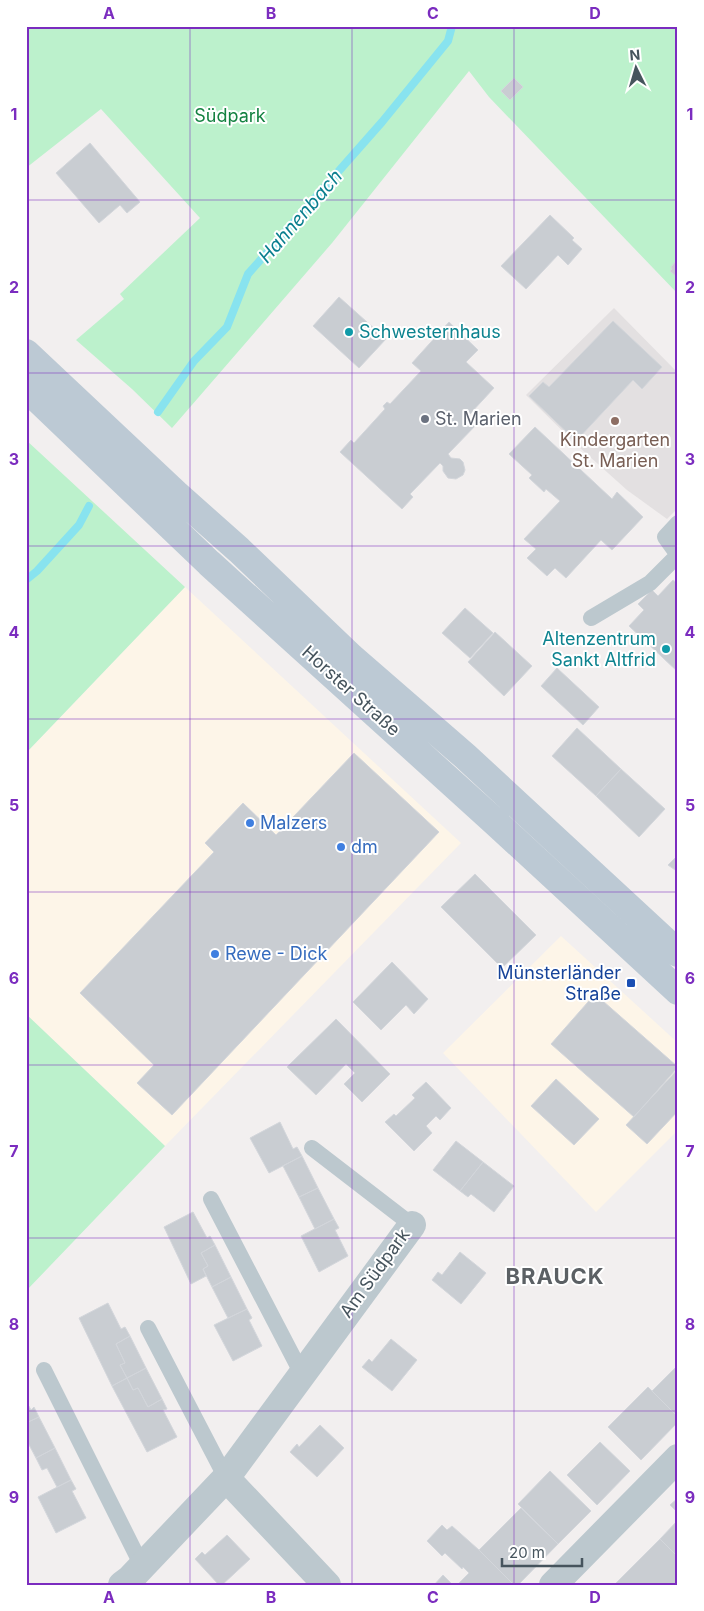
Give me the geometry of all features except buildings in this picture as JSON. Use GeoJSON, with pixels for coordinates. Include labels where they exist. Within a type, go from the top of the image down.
{"type":"FeatureCollection","features":[{"type":"Feature","properties":{"kind":"main road","name":"Horster Straße"},"geometry":{"type":"LineString","coordinates":[[26,353],[351,657],[465,756],[678,953]]}},
{"type":"Feature","properties":{"kind":"main road","name":"Horster Straße"},"geometry":{"type":"LineString","coordinates":[[26,388],[209,563],[467,796],[678,991]]}},
{"type":"Feature","properties":{"kind":"street","name":"Am Südpark"},"geometry":{"type":"LineString","coordinates":[[122,1585],[130,1579],[226,1478],[412,1224]]}},
{"type":"Feature","properties":{"kind":"street"},"geometry":{"type":"LineString","coordinates":[[553,1585],[678,1458]]}},
{"type":"Feature","properties":{"kind":"street"},"geometry":{"type":"LineString","coordinates":[[226,1478],[328,1585]]}},
{"type":"Feature","properties":{"kind":"lane"},"geometry":{"type":"LineString","coordinates":[[591,618],[650,583],[678,555],[665,537],[678,523]]}},
{"type":"Feature","properties":{"kind":"lane","name":"Am Südpark"},"geometry":{"type":"LineString","coordinates":[[312,1148],[412,1224]]}},
{"type":"Feature","properties":{"kind":"lane"},"geometry":{"type":"LineString","coordinates":[[211,1199],[302,1374]]}},
{"type":"Feature","properties":{"kind":"lane"},"geometry":{"type":"LineString","coordinates":[[148,1328],[226,1478]]}},
{"type":"Feature","properties":{"kind":"lane"},"geometry":{"type":"LineString","coordinates":[[44,1370],[142,1566]]}},
{"type":"Feature","properties":{"kind":"shaded area","name":"Kindergarten St. Marien"},"geometry":{"type":"Polygon","coordinates":[[[614,308],[678,373],[678,508],[667,519],[627,490],[579,447],[526,395],[614,308]]]}},
{"type":"Feature","properties":{"kind":"shaded area"},"geometry":{"type":"Polygon","coordinates":[[[185,587],[461,843],[165,1146],[26,1014],[26,753],[185,587]]]}},
{"type":"Feature","properties":{"kind":"shaded area"},"geometry":{"type":"Polygon","coordinates":[[[561,936],[678,1043],[678,1130],[596,1212],[443,1053],[561,936]]]}},
{"type":"Feature","properties":{"kind":"green space","name":"Südpark"},"geometry":{"type":"Polygon","coordinates":[[[26,26],[678,26],[678,294],[489,97],[469,71],[332,243],[172,428],[132,389],[76,340],[124,299],[120,294],[200,218],[101,109],[26,168],[26,26]]]}},
{"type":"Feature","properties":{"kind":"green space"},"geometry":{"type":"Polygon","coordinates":[[[26,440],[185,587],[26,753],[26,440]]]}},
{"type":"Feature","properties":{"kind":"green space"},"geometry":{"type":"Polygon","coordinates":[[[26,1014],[165,1146],[26,1291],[26,1014]]]}},
{"type":"Feature","properties":{"kind":"waterway","name":"Hahnenbach"},"geometry":{"type":"LineString","coordinates":[[158,412],[194,361],[227,327],[248,274],[382,122],[448,41],[452,26]]}},
{"type":"Feature","properties":{"kind":"waterway","name":"Hahnenbach"},"geometry":{"type":"LineString","coordinates":[[26,580],[37,571],[79,525],[89,506]]}},
{"type":"Feature","properties":{"kind":"place","name":"Schwesternhaus"},"geometry":{"type":"Point","coordinates":[349,332]}},
{"type":"Feature","properties":{"kind":"place","name":"St. Marien"},"geometry":{"type":"Point","coordinates":[425,419]}},
{"type":"Feature","properties":{"kind":"place","name":"Kindergarten St. Marien"},"geometry":{"type":"Point","coordinates":[615,421]}},
{"type":"Feature","properties":{"kind":"place","name":"Altenzentrum Sankt Altfrid"},"geometry":{"type":"Point","coordinates":[666,649]}},
{"type":"Feature","properties":{"kind":"place","name":"Malzers"},"geometry":{"type":"Point","coordinates":[250,823]}},
{"type":"Feature","properties":{"kind":"place","name":"dm"},"geometry":{"type":"Point","coordinates":[341,847]}},
{"type":"Feature","properties":{"kind":"place","name":"Rewe - Dick"},"geometry":{"type":"Point","coordinates":[215,954]}},
{"type":"Feature","properties":{"kind":"place","name":"Münsterländer Straße"},"geometry":{"type":"Point","coordinates":[631,983]}},
{"type":"Feature","properties":{"kind":"district","name":"BRAUCK"},"geometry":{"type":"Point","coordinates":[555,1276]}}]}
